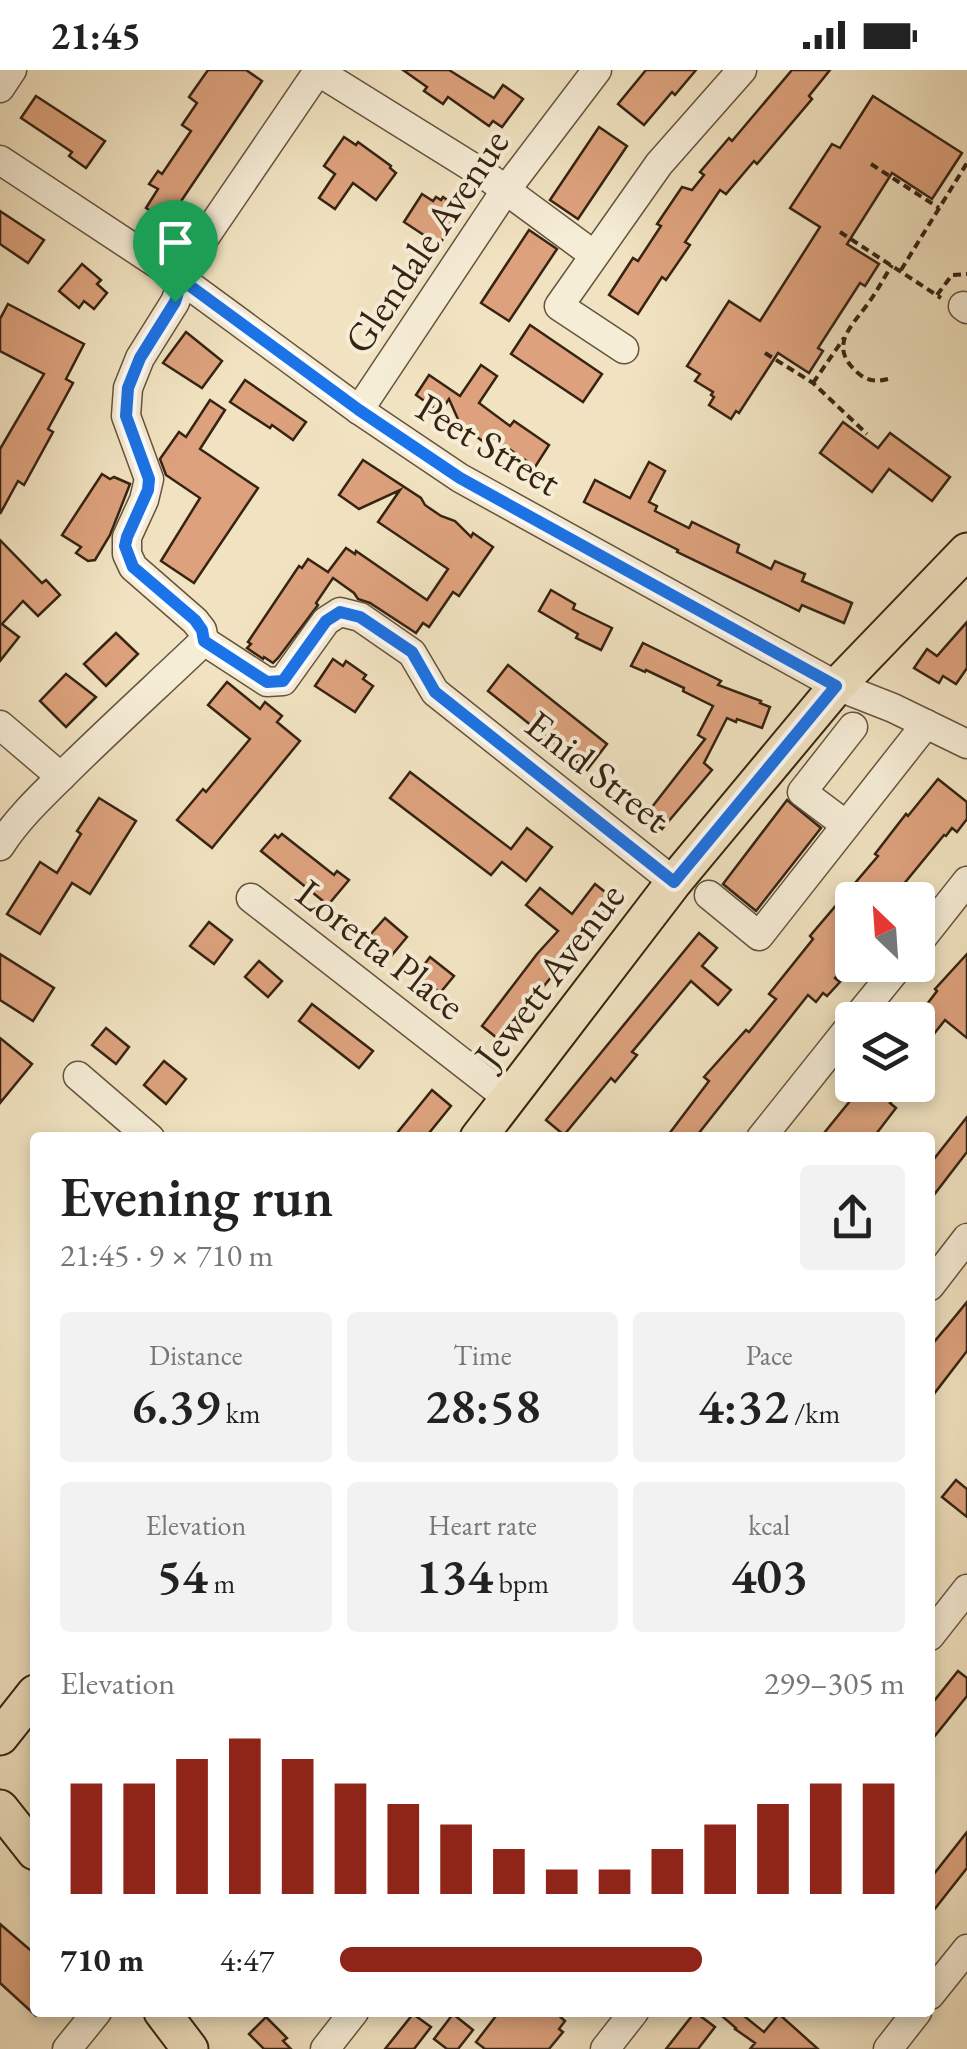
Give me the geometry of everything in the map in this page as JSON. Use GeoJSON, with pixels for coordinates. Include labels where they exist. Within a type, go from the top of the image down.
{"type":"FeatureCollection","features":[{"type":"Feature","properties":{"kind":"main road","name":"Jewett Avenue"},"geometry":{"type":"LineString","coordinates":[[483,1132],[674,882],[836,686],[967,550]]}},
{"type":"Feature","properties":{"kind":"main road"},"geometry":{"type":"LineString","coordinates":[[0,1737],[30,1699]]}},
{"type":"Feature","properties":{"kind":"main road"},"geometry":{"type":"LineString","coordinates":[[0,1808],[30,1846]]}},
{"type":"Feature","properties":{"kind":"main road"},"geometry":{"type":"LineString","coordinates":[[166,2017],[190,2049]]}},
{"type":"Feature","properties":{"kind":"street"},"geometry":{"type":"LineString","coordinates":[[0,88],[12,70]]}},
{"type":"Feature","properties":{"kind":"street","name":"Glendale Avenue"},"geometry":{"type":"LineString","coordinates":[[359,410],[505,191],[597,70]]}},
{"type":"Feature","properties":{"kind":"street"},"geometry":{"type":"LineString","coordinates":[[624,349],[559,306],[659,164],[742,70]]}},
{"type":"Feature","properties":{"kind":"street"},"geometry":{"type":"LineString","coordinates":[[0,846],[13,826],[200,645],[202,630],[195,620],[133,567],[125,546],[149,479],[126,416],[128,388],[140,358],[175,302],[192,256],[317,71],[488,177],[594,255]]}},
{"type":"Feature","properties":{"kind":"street","name":"Peet Street"},"geometry":{"type":"LineString","coordinates":[[0,160],[182,280],[359,410],[460,478],[836,686],[967,744]]}},
{"type":"Feature","properties":{"kind":"street","name":"Enid Street"},"geometry":{"type":"LineString","coordinates":[[200,645],[267,682],[283,681],[326,621],[340,612],[360,617],[412,652],[435,692],[674,882]]}},
{"type":"Feature","properties":{"kind":"street"},"geometry":{"type":"LineString","coordinates":[[709,895],[758,936],[926,724]]}},
{"type":"Feature","properties":{"kind":"street"},"geometry":{"type":"LineString","coordinates":[[0,725],[62,777]]}},
{"type":"Feature","properties":{"kind":"street"},"geometry":{"type":"LineString","coordinates":[[846,825],[802,792],[854,727]]}},
{"type":"Feature","properties":{"kind":"street"},"geometry":{"type":"LineString","coordinates":[[935,921],[967,881]]}},
{"type":"Feature","properties":{"kind":"street","name":"Loretta Place"},"geometry":{"type":"LineString","coordinates":[[251,898],[508,1099]]}},
{"type":"Feature","properties":{"kind":"street"},"geometry":{"type":"LineString","coordinates":[[870,1002],[886,982]]}},
{"type":"Feature","properties":{"kind":"street"},"geometry":{"type":"LineString","coordinates":[[766,1132],[835,1046]]}},
{"type":"Feature","properties":{"kind":"street"},"geometry":{"type":"LineString","coordinates":[[78,1076],[143,1132]]}},
{"type":"Feature","properties":{"kind":"street"},"geometry":{"type":"LineString","coordinates":[[935,1280],[967,1238]]}},
{"type":"Feature","properties":{"kind":"street"},"geometry":{"type":"LineString","coordinates":[[935,1630],[967,1589]]}},
{"type":"Feature","properties":{"kind":"street"},"geometry":{"type":"LineString","coordinates":[[935,1990],[967,1949]]}},
{"type":"Feature","properties":{"kind":"street"},"geometry":{"type":"LineString","coordinates":[[68,2049],[93,2017]]}},
{"type":"Feature","properties":{"kind":"street"},"geometry":{"type":"LineString","coordinates":[[325,2049],[350,2017]]}},
{"type":"Feature","properties":{"kind":"street"},"geometry":{"type":"LineString","coordinates":[[605,2049],[630,2017]]}},
{"type":"Feature","properties":{"kind":"street"},"geometry":{"type":"LineString","coordinates":[[888,2049],[912,2017]]}},
{"type":"Feature","properties":{"kind":"path"},"geometry":{"type":"LineString","coordinates":[[900,271],[967,163]]}},
{"type":"Feature","properties":{"kind":"path"},"geometry":{"type":"LineString","coordinates":[[871,164],[939,208]]}},
{"type":"Feature","properties":{"kind":"path"},"geometry":{"type":"LineString","coordinates":[[840,232],[956,303]]}},
{"type":"Feature","properties":{"kind":"path"},"geometry":{"type":"LineString","coordinates":[[813,383],[892,265]]}},
{"type":"Feature","properties":{"kind":"path"},"geometry":{"type":"LineString","coordinates":[[956,303],[952,275],[967,274]]}},
{"type":"Feature","properties":{"kind":"path"},"geometry":{"type":"LineString","coordinates":[[845,336],[846,354],[855,370],[878,382],[888,379]]}},
{"type":"Feature","properties":{"kind":"path"},"geometry":{"type":"LineString","coordinates":[[765,353],[813,383],[867,434]]}},
{"type":"Feature","properties":{"kind":"building"},"geometry":{"type":"Polygon","coordinates":[[[208,70],[246,70],[262,81],[167,222],[146,208],[158,189],[149,184],[158,171],[162,174],[191,131],[182,125],[197,103],[189,97],[208,70]]]}},
{"type":"Feature","properties":{"kind":"building"},"geometry":{"type":"Polygon","coordinates":[[[403,70],[449,70],[494,98],[503,85],[523,99],[502,127],[493,121],[489,126],[448,97],[443,104],[403,70]]]}},
{"type":"Feature","properties":{"kind":"building"},"geometry":{"type":"Polygon","coordinates":[[[646,70],[696,70],[644,125],[618,104],[646,70]]]}},
{"type":"Feature","properties":{"kind":"building"},"geometry":{"type":"Polygon","coordinates":[[[792,70],[830,70],[809,96],[812,99],[757,164],[754,161],[726,194],[720,190],[685,242],[690,245],[666,280],[662,277],[638,314],[609,295],[633,258],[638,261],[682,187],[692,190],[704,175],[700,172],[792,70]]]}},
{"type":"Feature","properties":{"kind":"building"},"geometry":{"type":"Polygon","coordinates":[[[36,96],[105,141],[86,168],[69,156],[72,152],[21,118],[36,96]]]}},
{"type":"Feature","properties":{"kind":"building"},"geometry":{"type":"Polygon","coordinates":[[[873,96],[962,153],[932,199],[892,173],[847,244],[879,264],[865,286],[860,283],[818,348],[823,351],[809,373],[778,353],[739,413],[736,411],[731,419],[709,405],[713,392],[695,381],[700,374],[687,366],[729,301],[760,321],[820,227],[790,208],[832,144],[840,148],[873,96]]]}},
{"type":"Feature","properties":{"kind":"building"},"geometry":{"type":"Polygon","coordinates":[[[599,127],[627,146],[578,219],[550,200],[599,127]]]}},
{"type":"Feature","properties":{"kind":"building"},"geometry":{"type":"Polygon","coordinates":[[[344,137],[356,145],[358,142],[396,173],[376,200],[353,183],[335,209],[319,198],[335,174],[324,166],[344,137]]]}},
{"type":"Feature","properties":{"kind":"building"},"geometry":{"type":"Polygon","coordinates":[[[422,194],[433,201],[443,197],[462,210],[439,245],[404,222],[422,194]]]}},
{"type":"Feature","properties":{"kind":"building"},"geometry":{"type":"Polygon","coordinates":[[[0,211],[44,240],[28,263],[0,244],[0,211]]]}},
{"type":"Feature","properties":{"kind":"building"},"geometry":{"type":"Polygon","coordinates":[[[529,230],[557,249],[509,321],[481,303],[529,230]]]}},
{"type":"Feature","properties":{"kind":"building"},"geometry":{"type":"Polygon","coordinates":[[[82,264],[101,280],[97,284],[107,293],[94,309],[84,301],[79,308],[59,291],[82,264]]]}},
{"type":"Feature","properties":{"kind":"building"},"geometry":{"type":"Polygon","coordinates":[[[8,304],[84,344],[66,379],[73,383],[48,429],[53,432],[24,485],[18,481],[0,514],[0,449],[44,374],[0,351],[0,319],[8,304]]]}},
{"type":"Feature","properties":{"kind":"building"},"geometry":{"type":"Polygon","coordinates":[[[530,325],[602,374],[583,402],[511,354],[530,325]]]}},
{"type":"Feature","properties":{"kind":"building"},"geometry":{"type":"Polygon","coordinates":[[[186,332],[222,361],[202,388],[163,363],[186,332]]]}},
{"type":"Feature","properties":{"kind":"building"},"geometry":{"type":"Polygon","coordinates":[[[481,365],[497,376],[479,403],[510,426],[514,421],[549,445],[535,467],[489,435],[484,442],[461,426],[449,399],[440,412],[416,395],[429,375],[460,396],[481,365]]]}},
{"type":"Feature","properties":{"kind":"building"},"geometry":{"type":"Polygon","coordinates":[[[245,380],[306,422],[293,440],[230,402],[245,380]]]}},
{"type":"Feature","properties":{"kind":"building"},"geometry":{"type":"Polygon","coordinates":[[[210,400],[225,410],[200,449],[258,488],[194,583],[161,561],[200,498],[166,475],[160,459],[179,432],[186,437],[210,400]]]}},
{"type":"Feature","properties":{"kind":"building"},"geometry":{"type":"Polygon","coordinates":[[[843,422],[878,448],[890,433],[950,477],[932,501],[889,469],[872,492],[820,453],[843,422]]]}},
{"type":"Feature","properties":{"kind":"building"},"geometry":{"type":"Polygon","coordinates":[[[363,460],[441,516],[455,521],[471,537],[473,533],[493,547],[459,596],[453,592],[429,627],[423,623],[416,633],[358,599],[333,578],[278,658],[273,663],[263,659],[247,648],[251,644],[248,642],[299,566],[302,568],[308,559],[328,572],[346,548],[355,554],[356,551],[427,600],[448,569],[378,522],[400,490],[359,509],[339,495],[363,460]]]}},
{"type":"Feature","properties":{"kind":"building"},"geometry":{"type":"Polygon","coordinates":[[[649,462],[665,471],[649,502],[657,506],[655,511],[689,528],[692,522],[739,545],[737,552],[771,569],[775,561],[805,574],[802,581],[852,603],[844,623],[802,605],[799,611],[584,502],[595,480],[630,498],[649,462]]]}},
{"type":"Feature","properties":{"kind":"building"},"geometry":{"type":"Polygon","coordinates":[[[102,474],[130,484],[110,535],[95,560],[88,561],[76,553],[81,547],[62,535],[102,474]]]}},
{"type":"Feature","properties":{"kind":"building"},"geometry":{"type":"Polygon","coordinates":[[[0,540],[42,583],[46,580],[60,595],[38,616],[23,601],[2,624],[19,637],[0,661],[0,540]]]}},
{"type":"Feature","properties":{"kind":"building"},"geometry":{"type":"Polygon","coordinates":[[[551,590],[575,604],[573,609],[612,628],[601,650],[576,638],[578,634],[539,611],[551,590]]]}},
{"type":"Feature","properties":{"kind":"building"},"geometry":{"type":"Polygon","coordinates":[[[967,622],[967,668],[956,684],[943,676],[939,683],[914,668],[927,649],[937,656],[967,622]]]}},
{"type":"Feature","properties":{"kind":"building"},"geometry":{"type":"Polygon","coordinates":[[[116,633],[138,654],[106,686],[84,664],[116,633]]]}},
{"type":"Feature","properties":{"kind":"building"},"geometry":{"type":"Polygon","coordinates":[[[643,643],[721,681],[718,685],[770,707],[762,728],[727,718],[704,763],[712,770],[662,829],[645,816],[705,739],[698,735],[713,706],[683,691],[684,688],[631,666],[643,643]]]}},
{"type":"Feature","properties":{"kind":"building"},"geometry":{"type":"Polygon","coordinates":[[[333,659],[343,666],[346,661],[366,675],[363,679],[373,686],[355,712],[315,686],[333,659]]]}},
{"type":"Feature","properties":{"kind":"building"},"geometry":{"type":"Polygon","coordinates":[[[508,665],[607,744],[587,770],[488,691],[508,665]]]}},
{"type":"Feature","properties":{"kind":"building"},"geometry":{"type":"Polygon","coordinates":[[[66,674],[96,697],[66,727],[40,701],[66,674]]]}},
{"type":"Feature","properties":{"kind":"building"},"geometry":{"type":"Polygon","coordinates":[[[227,682],[260,709],[265,702],[282,716],[277,722],[300,741],[212,848],[177,820],[250,739],[208,705],[227,682]]]}},
{"type":"Feature","properties":{"kind":"building"},"geometry":{"type":"Polygon","coordinates":[[[410,772],[511,849],[527,828],[552,847],[526,881],[502,862],[491,875],[390,798],[410,772]]]}},
{"type":"Feature","properties":{"kind":"building"},"geometry":{"type":"Polygon","coordinates":[[[938,779],[967,802],[967,819],[957,832],[952,828],[944,835],[905,882],[856,882],[878,856],[875,854],[938,779]]]}},
{"type":"Feature","properties":{"kind":"building"},"geometry":{"type":"Polygon","coordinates":[[[99,798],[136,821],[90,894],[72,883],[40,934],[7,914],[40,862],[57,873],[81,834],[77,831],[99,798]]]}},
{"type":"Feature","properties":{"kind":"building"},"geometry":{"type":"Polygon","coordinates":[[[787,800],[821,828],[756,911],[723,884],[787,800]]]}},
{"type":"Feature","properties":{"kind":"building"},"geometry":{"type":"Polygon","coordinates":[[[282,834],[334,875],[337,871],[349,880],[328,905],[261,851],[275,835],[278,838],[282,834]]]}},
{"type":"Feature","properties":{"kind":"building"},"geometry":{"type":"Polygon","coordinates":[[[595,884],[614,899],[549,974],[552,976],[502,1042],[482,1026],[558,931],[526,905],[540,888],[572,914],[595,884]]]}},
{"type":"Feature","properties":{"kind":"building"},"geometry":{"type":"Polygon","coordinates":[[[835,907],[835,982],[840,982],[816,1002],[808,995],[700,1132],[671,1132],[709,1081],[704,1077],[776,999],[769,994],[813,939],[810,936],[835,907]]]}},
{"type":"Feature","properties":{"kind":"building"},"geometry":{"type":"Polygon","coordinates":[[[385,918],[407,937],[392,955],[369,936],[385,918]]]}},
{"type":"Feature","properties":{"kind":"building"},"geometry":{"type":"Polygon","coordinates":[[[209,922],[232,940],[214,964],[190,946],[209,922]]]}},
{"type":"Feature","properties":{"kind":"building"},"geometry":{"type":"Polygon","coordinates":[[[699,933],[717,948],[702,966],[731,990],[718,1005],[691,981],[632,1052],[637,1055],[615,1082],[611,1078],[566,1132],[560,1132],[546,1120],[699,933]]]}},
{"type":"Feature","properties":{"kind":"building"},"geometry":{"type":"Polygon","coordinates":[[[0,954],[54,988],[33,1021],[0,1000],[0,954]]]}},
{"type":"Feature","properties":{"kind":"building"},"geometry":{"type":"Polygon","coordinates":[[[967,954],[967,1038],[945,1020],[935,1033],[935,1002],[929,1002],[935,989],[967,954]]]}},
{"type":"Feature","properties":{"kind":"building"},"geometry":{"type":"Polygon","coordinates":[[[430,957],[454,976],[440,993],[417,974],[430,957]]]}},
{"type":"Feature","properties":{"kind":"building"},"geometry":{"type":"Polygon","coordinates":[[[259,961],[282,981],[268,997],[245,977],[259,961]]]}},
{"type":"Feature","properties":{"kind":"building"},"geometry":{"type":"Polygon","coordinates":[[[312,1004],[373,1051],[359,1068],[299,1021],[312,1004]]]}},
{"type":"Feature","properties":{"kind":"building"},"geometry":{"type":"Polygon","coordinates":[[[106,1028],[129,1047],[116,1064],[92,1045],[106,1028]]]}},
{"type":"Feature","properties":{"kind":"building"},"geometry":{"type":"Polygon","coordinates":[[[0,1038],[32,1064],[0,1103],[0,1038]]]}},
{"type":"Feature","properties":{"kind":"building"},"geometry":{"type":"Polygon","coordinates":[[[164,1061],[186,1079],[166,1104],[144,1085],[164,1061]]]}},
{"type":"Feature","properties":{"kind":"building"},"geometry":{"type":"Polygon","coordinates":[[[432,1090],[451,1106],[430,1132],[398,1132],[432,1090]]]}},
{"type":"Feature","properties":{"kind":"building"},"geometry":{"type":"Polygon","coordinates":[[[849,1102],[891,1102],[896,1108],[878,1132],[825,1132],[849,1102]]]}},
{"type":"Feature","properties":{"kind":"building"},"geometry":{"type":"Polygon","coordinates":[[[967,1117],[967,1152],[935,1194],[935,1158],[967,1117]]]}},
{"type":"Feature","properties":{"kind":"building"},"geometry":{"type":"Polygon","coordinates":[[[967,1302],[967,1351],[935,1393],[935,1341],[967,1302]]]}},
{"type":"Feature","properties":{"kind":"building"},"geometry":{"type":"Polygon","coordinates":[[[956,1480],[967,1489],[967,1517],[942,1497],[956,1480]]]}},
{"type":"Feature","properties":{"kind":"building"},"geometry":{"type":"Polygon","coordinates":[[[958,1671],[967,1678],[967,1696],[935,1736],[935,1700],[958,1671]]]}},
{"type":"Feature","properties":{"kind":"building"},"geometry":{"type":"Polygon","coordinates":[[[967,1832],[967,1868],[935,1909],[935,1873],[967,1832]]]}},
{"type":"Feature","properties":{"kind":"building"},"geometry":{"type":"Polygon","coordinates":[[[0,1924],[30,1950],[30,2010],[0,1983],[0,1924]]]}},
{"type":"Feature","properties":{"kind":"building"},"geometry":{"type":"Polygon","coordinates":[[[266,2017],[287,2038],[283,2041],[291,2049],[264,2049],[249,2034],[266,2017]]]}},
{"type":"Feature","properties":{"kind":"building"},"geometry":{"type":"Polygon","coordinates":[[[411,2017],[431,2027],[414,2049],[385,2049],[411,2017]]]}},
{"type":"Feature","properties":{"kind":"building"},"geometry":{"type":"Polygon","coordinates":[[[451,2017],[457,2017],[473,2030],[458,2049],[447,2049],[434,2039],[451,2017]]]}},
{"type":"Feature","properties":{"kind":"building"},"geometry":{"type":"Polygon","coordinates":[[[495,2017],[561,2017],[565,2021],[559,2029],[563,2032],[549,2049],[485,2049],[476,2042],[495,2017]]]}},
{"type":"Feature","properties":{"kind":"building"},"geometry":{"type":"Polygon","coordinates":[[[691,2017],[702,2017],[715,2027],[698,2049],[666,2049],[691,2017]]]}},
{"type":"Feature","properties":{"kind":"building"},"geometry":{"type":"Polygon","coordinates":[[[723,2017],[745,2017],[764,2032],[776,2017],[782,2017],[818,2049],[750,2049],[755,2043],[723,2017]]]}},
{"type":"Feature","properties":{"kind":"route"},"geometry":{"type":"LineString","coordinates":[[182,280],[359,410],[460,478],[836,686],[674,882],[435,692],[412,652],[360,617],[340,612],[326,621],[283,681],[267,682],[204,641],[195,620],[133,567],[125,546],[149,479],[126,416],[128,388],[140,358],[175,302],[182,280]]}}]}
